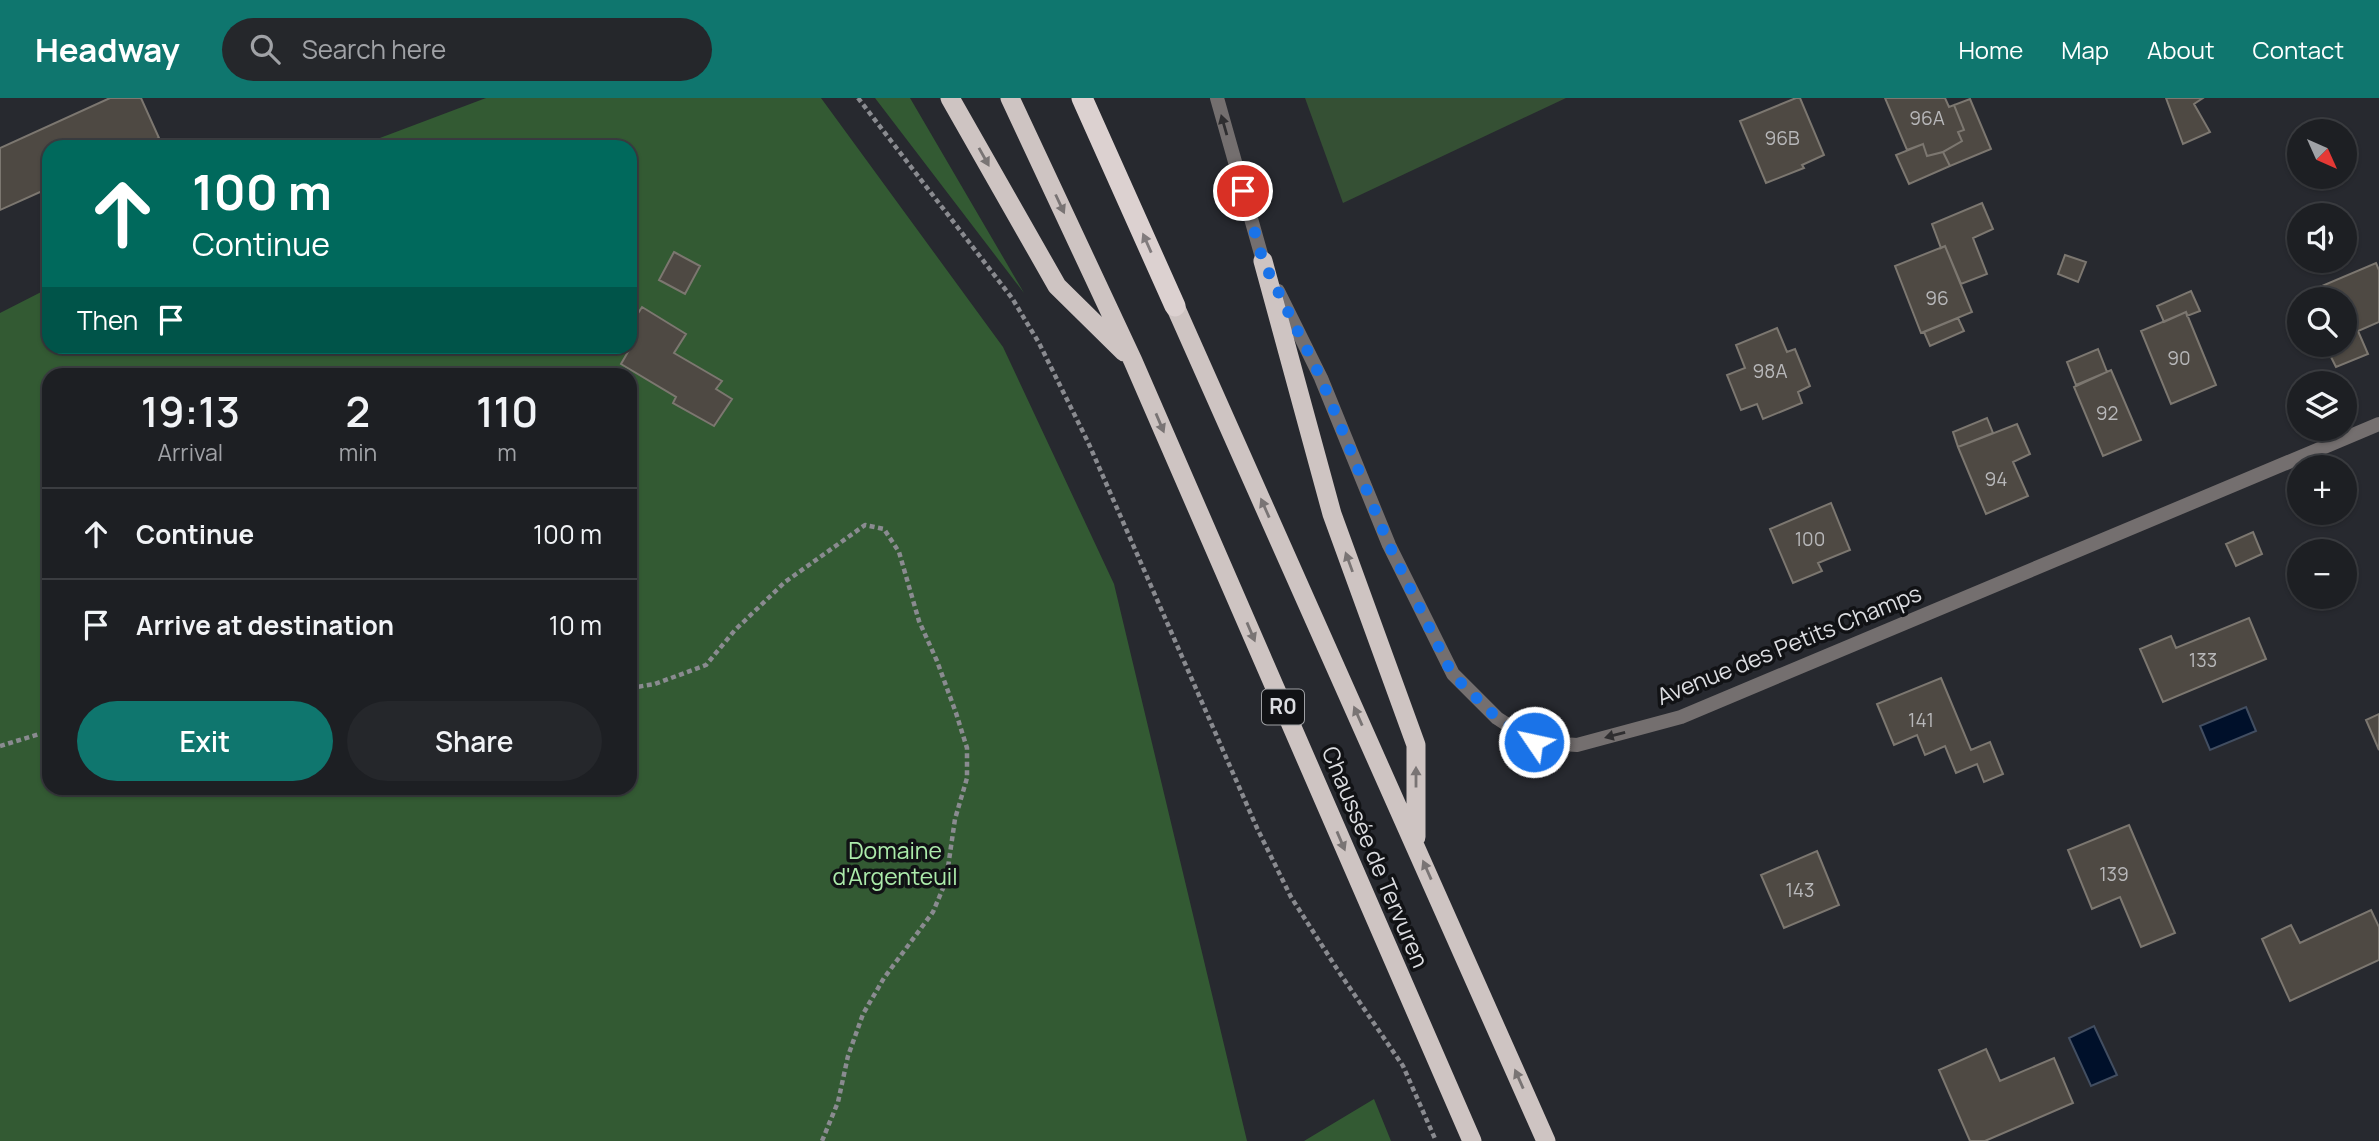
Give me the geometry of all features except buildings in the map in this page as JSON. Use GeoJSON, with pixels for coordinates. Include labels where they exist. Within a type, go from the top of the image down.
{"type":"FeatureCollection","features":[{"type":"Feature","properties":{"kind":"highway"},"geometry":{"type":"LineString","coordinates":[[950,98],[1057,286],[1133,361]]}},
{"type":"Feature","properties":{"kind":"highway","name":"R0"},"geometry":{"type":"LineString","coordinates":[[1010,98],[1133,361]]}},
{"type":"Feature","properties":{"kind":"highway"},"geometry":{"type":"LineString","coordinates":[[1082,98],[1175,306]]}},
{"type":"Feature","properties":{"kind":"highway"},"geometry":{"type":"LineString","coordinates":[[1263,261],[1332,514],[1416,745],[1416,846]]}},
{"type":"Feature","properties":{"kind":"highway","name":"Chaussée de Tervuren"},"geometry":{"type":"LineString","coordinates":[[1175,306],[1546,1141]]}},
{"type":"Feature","properties":{"kind":"highway","name":"Chaussée de Tervuren"},"geometry":{"type":"LineString","coordinates":[[1133,361],[1472,1141]]}},
{"type":"Feature","properties":{"kind":"street","name":"Avenue des Petits Champs"},"geometry":{"type":"LineString","coordinates":[[1217,98],[1263,261],[1321,378],[1389,545],[1452,674],[1497,718],[1534,742],[1577,745],[1681,717],[2379,424]]}},
{"type":"Feature","properties":{"kind":"path"},"geometry":{"type":"LineString","coordinates":[[858,98],[1012,298],[1039,343],[1088,442],[1257,828],[1291,897],[1404,1066],[1436,1141]]}},
{"type":"Feature","properties":{"kind":"path"},"geometry":{"type":"LineString","coordinates":[[637,687],[655,684],[706,666],[735,630],[785,582],[865,525],[884,529],[899,552],[919,621],[937,660],[967,748],[967,778],[955,820],[946,881],[933,912],[884,978],[863,1014],[848,1056],[838,1102],[822,1141]]}},
{"type":"Feature","properties":{"kind":"path"},"geometry":{"type":"LineString","coordinates":[[0,746],[42,733]]}},
{"type":"Feature","properties":{"kind":"green space","name":"Domaine d'Argenteuil"},"geometry":{"type":"Polygon","coordinates":[[[486,98],[821,98],[1003,347],[1114,584],[1247,1141],[0,1141],[0,313],[42,292],[42,354],[637,354],[637,140],[375,140],[486,98]]]}},
{"type":"Feature","properties":{"kind":"green space"},"geometry":{"type":"Polygon","coordinates":[[[875,98],[910,98],[1024,293],[875,98]]]}},
{"type":"Feature","properties":{"kind":"green space"},"geometry":{"type":"Polygon","coordinates":[[[1305,98],[1566,98],[1343,203],[1305,98]]]}},
{"type":"Feature","properties":{"kind":"green space"},"geometry":{"type":"Polygon","coordinates":[[[1374,1099],[1391,1141],[1304,1141],[1374,1099]]]}},
{"type":"Feature","properties":{"kind":"water"},"geometry":{"type":"Polygon","coordinates":[[[2246,707],[2256,731],[2210,750],[2200,726],[2246,707]]]}},
{"type":"Feature","properties":{"kind":"water"},"geometry":{"type":"Polygon","coordinates":[[[2094,1026],[2117,1075],[2091,1086],[2069,1038],[2094,1026]]]}},
{"type":"Feature","properties":{"kind":"route"},"geometry":{"type":"LineString","coordinates":[[1243,191],[1263,261],[1321,378],[1389,545],[1452,674],[1497,718],[1534,742]]}}]}
